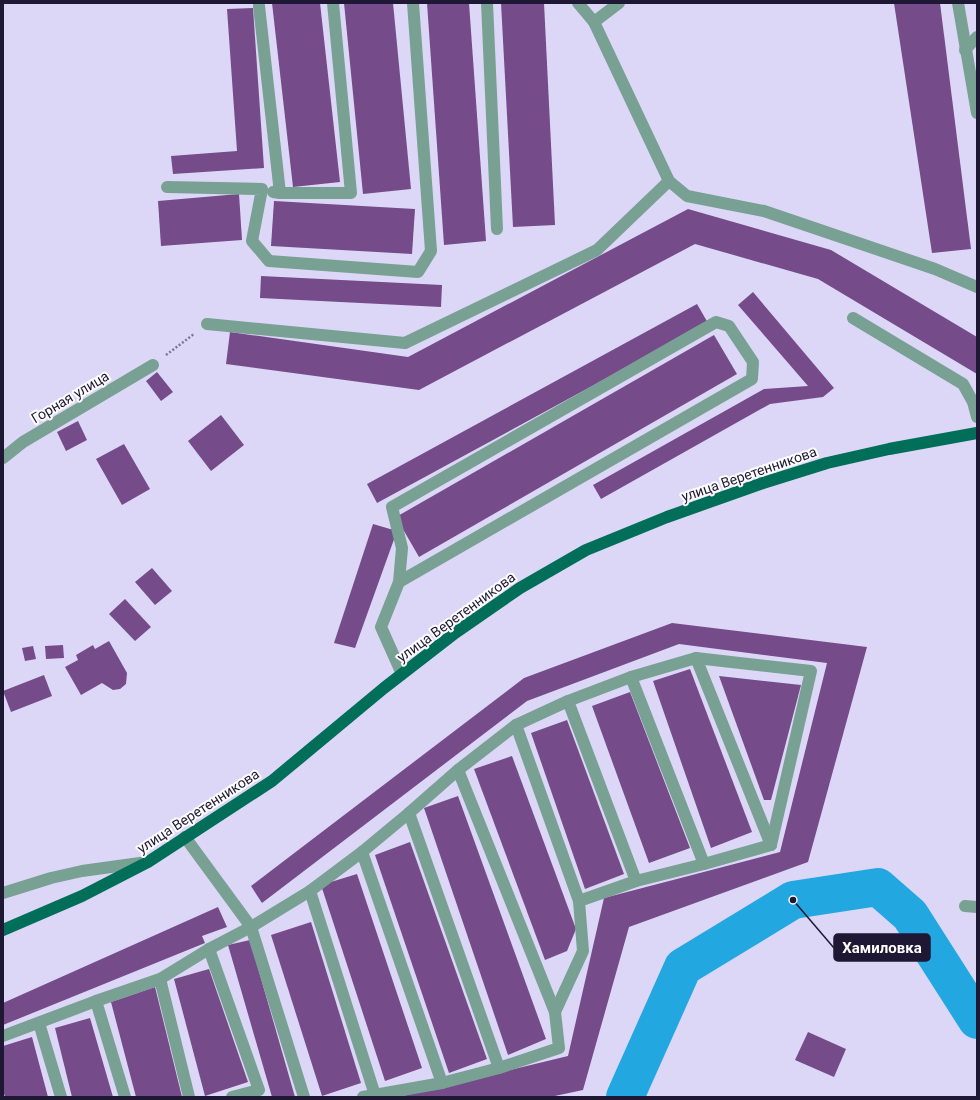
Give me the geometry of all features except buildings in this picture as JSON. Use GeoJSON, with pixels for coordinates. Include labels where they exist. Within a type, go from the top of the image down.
{"type":"FeatureCollection","features":[{"type":"Feature","properties":{"kind":"main road","name":"улица Веретенникова"},"geometry":{"type":"LineString","coordinates":[[3,930],[82,896],[148,862],[272,781],[402,674],[455,633],[520,588],[586,550],[667,517],[763,483],[827,463],[889,449],[977,433]]}},
{"type":"Feature","properties":{"kind":"street"},"geometry":{"type":"LineString","coordinates":[[166,187],[262,190],[280,193],[350,193],[333,3]]}},
{"type":"Feature","properties":{"kind":"street"},"geometry":{"type":"LineString","coordinates":[[262,190],[252,241],[269,261],[418,272],[431,251],[413,3]]}},
{"type":"Feature","properties":{"kind":"street"},"geometry":{"type":"LineString","coordinates":[[487,3],[497,229]]}},
{"type":"Feature","properties":{"kind":"street"},"geometry":{"type":"LineString","coordinates":[[578,3],[594,22],[669,181],[688,196],[764,211],[935,269],[977,288]]}},
{"type":"Feature","properties":{"kind":"street"},"geometry":{"type":"LineString","coordinates":[[594,22],[619,3]]}},
{"type":"Feature","properties":{"kind":"street"},"geometry":{"type":"LineString","coordinates":[[958,3],[977,113]]}},
{"type":"Feature","properties":{"kind":"street"},"geometry":{"type":"LineString","coordinates":[[259,6],[280,193]]}},
{"type":"Feature","properties":{"kind":"street"},"geometry":{"type":"LineString","coordinates":[[965,50],[977,37]]}},
{"type":"Feature","properties":{"kind":"street"},"geometry":{"type":"LineString","coordinates":[[207,324],[405,343],[597,250],[669,181]]}},
{"type":"Feature","properties":{"kind":"street"},"geometry":{"type":"LineString","coordinates":[[853,318],[963,384],[973,402],[977,417]]}},
{"type":"Feature","properties":{"kind":"street"},"geometry":{"type":"LineString","coordinates":[[399,582],[752,379],[753,362],[729,326],[716,322],[392,507],[402,548],[399,582],[381,628],[402,674]]}},
{"type":"Feature","properties":{"kind":"street","name":"Горная улица"},"geometry":{"type":"LineString","coordinates":[[3,458],[23,442],[153,365]]}},
{"type":"Feature","properties":{"kind":"street"},"geometry":{"type":"LineString","coordinates":[[696,658],[771,845]]}},
{"type":"Feature","properties":{"kind":"street"},"geometry":{"type":"LineString","coordinates":[[3,1036],[160,979],[209,949],[252,927],[310,891],[362,852],[458,770],[516,725],[568,701],[631,677],[696,658],[811,671],[771,845]]}},
{"type":"Feature","properties":{"kind":"street"},"geometry":{"type":"LineString","coordinates":[[631,677],[704,864]]}},
{"type":"Feature","properties":{"kind":"street"},"geometry":{"type":"LineString","coordinates":[[568,701],[636,881]]}},
{"type":"Feature","properties":{"kind":"street"},"geometry":{"type":"LineString","coordinates":[[516,725],[579,901],[583,951],[555,1012]]}},
{"type":"Feature","properties":{"kind":"street"},"geometry":{"type":"LineString","coordinates":[[310,891],[369,1096],[442,1083],[499,1068],[559,1048],[555,1012],[458,770]]}},
{"type":"Feature","properties":{"kind":"street"},"geometry":{"type":"LineString","coordinates":[[409,813],[499,1068]]}},
{"type":"Feature","properties":{"kind":"street"},"geometry":{"type":"LineString","coordinates":[[185,837],[252,927],[304,1097]]}},
{"type":"Feature","properties":{"kind":"street"},"geometry":{"type":"LineString","coordinates":[[579,901],[636,881],[771,845]]}},
{"type":"Feature","properties":{"kind":"street"},"geometry":{"type":"LineString","coordinates":[[362,852],[442,1083]]}},
{"type":"Feature","properties":{"kind":"street"},"geometry":{"type":"LineString","coordinates":[[3,893],[51,878],[82,871],[148,862]]}},
{"type":"Feature","properties":{"kind":"street"},"geometry":{"type":"LineString","coordinates":[[209,949],[259,1090],[232,1097]]}},
{"type":"Feature","properties":{"kind":"street"},"geometry":{"type":"LineString","coordinates":[[160,979],[189,1097]]}},
{"type":"Feature","properties":{"kind":"street"},"geometry":{"type":"LineString","coordinates":[[96,1001],[125,1097]]}},
{"type":"Feature","properties":{"kind":"street"},"geometry":{"type":"LineString","coordinates":[[39,1023],[61,1097]]}},
{"type":"Feature","properties":{"kind":"path"},"geometry":{"type":"LineString","coordinates":[[153,365],[207,324]]}},
{"type":"Feature","properties":{"kind":"waterway"},"geometry":{"type":"LineString","coordinates":[[625,1097],[683,967],[793,900],[878,887],[910,915],[977,1020]]}},
{"type":"Feature","properties":{"kind":"place","name":"Хамиловка"},"geometry":{"type":"Point","coordinates":[793,900]}}]}
